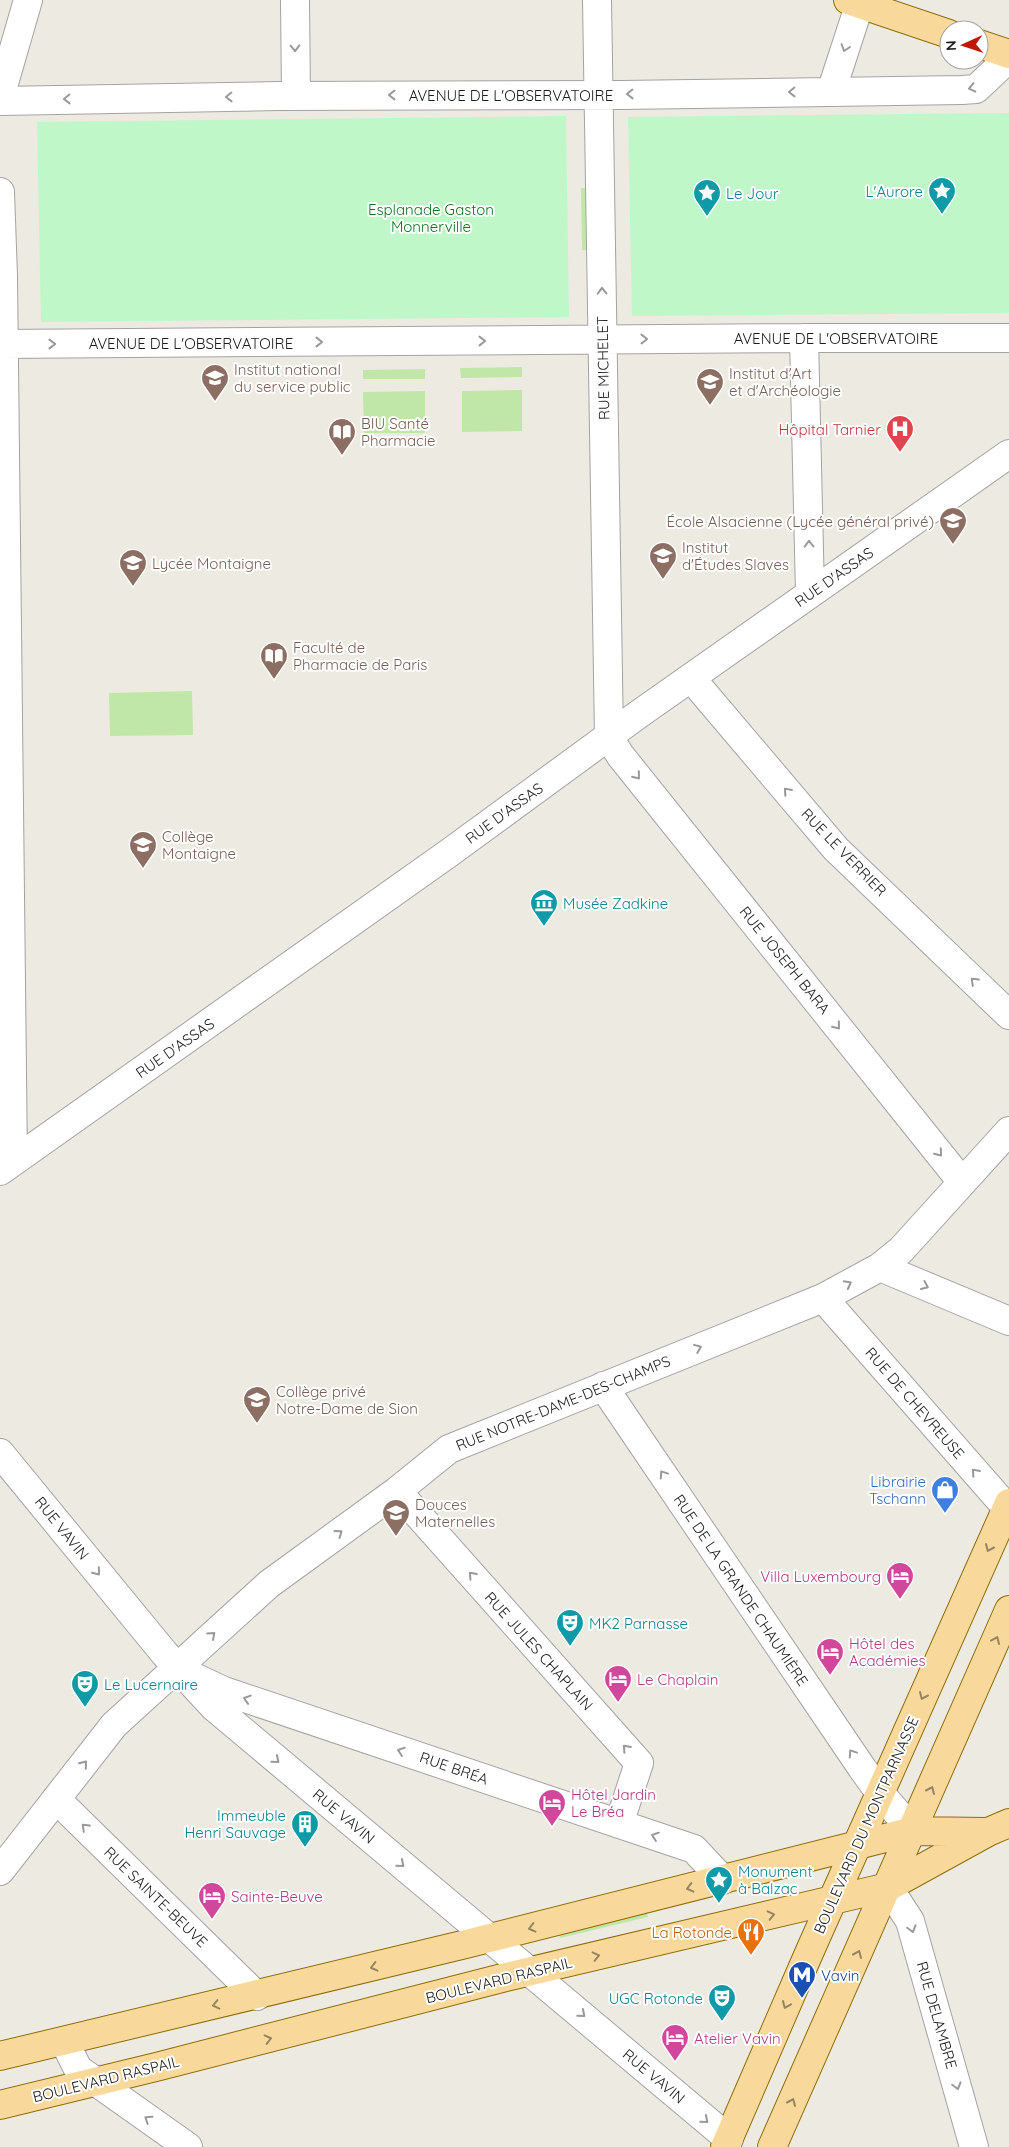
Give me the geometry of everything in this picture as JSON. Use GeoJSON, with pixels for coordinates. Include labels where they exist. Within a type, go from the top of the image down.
{"type":"FeatureCollection","features":[{"type":"Feature","properties":{"kind":"main road"},"geometry":{"type":"LineString","coordinates":[[856,1],[939,30]]}},
{"type":"Feature","properties":{"kind":"main road"},"geometry":{"type":"LineString","coordinates":[[989,47],[1009,54]]}},
{"type":"Feature","properties":{"kind":"main road","name":"BOULEVARD DU MONTPARNASSE"},"geometry":{"type":"LineString","coordinates":[[727,2143],[832,1901],[1008,1506]]}},
{"type":"Feature","properties":{"kind":"main road"},"geometry":{"type":"LineString","coordinates":[[772,2147],[1009,1610]]}},
{"type":"Feature","properties":{"kind":"main road","name":"BOULEVARD RASPAIL"},"geometry":{"type":"LineString","coordinates":[[0,2056],[257,1996],[856,1847],[913,1831],[998,1828]]}},
{"type":"Feature","properties":{"kind":"main road","name":"BOULEVARD RASPAIL"},"geometry":{"type":"LineString","coordinates":[[0,2105],[531,1971],[888,1887],[998,1828]]}},
{"type":"Feature","properties":{"kind":"street"},"geometry":{"type":"LineString","coordinates":[[0,97],[28,0]]}},
{"type":"Feature","properties":{"kind":"street"},"geometry":{"type":"LineString","coordinates":[[295,0],[296,96]]}},
{"type":"Feature","properties":{"kind":"street","name":"RUE MICHELET"},"geometry":{"type":"LineString","coordinates":[[597,0],[609,737]]}},
{"type":"Feature","properties":{"kind":"street"},"geometry":{"type":"LineString","coordinates":[[831,92],[856,1]]}},
{"type":"Feature","properties":{"kind":"street","name":"AVENUE DE L'OBSERVATOIRE"},"geometry":{"type":"LineString","coordinates":[[0,101],[976,89],[1009,58]]}},
{"type":"Feature","properties":{"kind":"street"},"geometry":{"type":"LineString","coordinates":[[0,192],[3,344],[7,1166]]}},
{"type":"Feature","properties":{"kind":"street"},"geometry":{"type":"LineString","coordinates":[[804,338],[810,593]]}},
{"type":"Feature","properties":{"kind":"street","name":"AVENUE DE L'OBSERVATOIRE"},"geometry":{"type":"LineString","coordinates":[[3,344],[1009,338]]}},
{"type":"Feature","properties":{"kind":"street","name":"RUE D'ASSAS"},"geometry":{"type":"LineString","coordinates":[[7,1166],[810,593],[1009,454]]}},
{"type":"Feature","properties":{"kind":"street","name":"RUE LE VERRIER"},"geometry":{"type":"LineString","coordinates":[[692,678],[836,849],[1009,1015]]}},
{"type":"Feature","properties":{"kind":"street","name":"RUE JOSEPH BARA"},"geometry":{"type":"LineString","coordinates":[[609,737],[620,755],[962,1182]]}},
{"type":"Feature","properties":{"kind":"street","name":"RUE NOTRE-DAME-DES-CHAMPS"},"geometry":{"type":"LineString","coordinates":[[0,1871],[114,1725],[268,1584],[397,1491],[449,1449],[822,1298],[880,1267],[902,1250],[1009,1131]]}},
{"type":"Feature","properties":{"kind":"street"},"geometry":{"type":"LineString","coordinates":[[880,1267],[1009,1321]]}},
{"type":"Feature","properties":{"kind":"street","name":"RUE DE CHEVREUSE"},"geometry":{"type":"LineString","coordinates":[[822,1298],[1008,1506]]}},
{"type":"Feature","properties":{"kind":"street","name":"RUE DE LA GRANDE CHAUMIÈRE"},"geometry":{"type":"LineString","coordinates":[[603,1386],[880,1793]]}},
{"type":"Feature","properties":{"kind":"street","name":"RUE VAVIN"},"geometry":{"type":"LineString","coordinates":[[0,1453],[176,1668],[214,1706],[272,1757],[531,1971],[727,2143]]}},
{"type":"Feature","properties":{"kind":"street","name":"RUE JULES CHAPLAIN"},"geometry":{"type":"LineString","coordinates":[[397,1491],[639,1763],[619,1824]]}},
{"type":"Feature","properties":{"kind":"street","name":"RUE BRÉA"},"geometry":{"type":"LineString","coordinates":[[176,1668],[224,1691],[694,1849],[723,1880]]}},
{"type":"Feature","properties":{"kind":"street"},"geometry":{"type":"LineString","coordinates":[[880,1793],[913,1831]]}},
{"type":"Feature","properties":{"kind":"street","name":"RUE SAINTE-BEUVE"},"geometry":{"type":"LineString","coordinates":[[56,1799],[257,1996]]}},
{"type":"Feature","properties":{"kind":"street","name":"RUE DELAMBRE"},"geometry":{"type":"LineString","coordinates":[[888,1887],[910,1921],[974,2147]]}},
{"type":"Feature","properties":{"kind":"street"},"geometry":{"type":"LineString","coordinates":[[64,2041],[78,2070],[188,2147]]}},
{"type":"Feature","properties":{"kind":"green space"},"geometry":{"type":"Polygon","coordinates":[[[1009,113],[1009,313],[632,316],[628,117],[1009,113]]]}},
{"type":"Feature","properties":{"kind":"green space","name":"Esplanade Gaston Monnerville"},"geometry":{"type":"Polygon","coordinates":[[[566,116],[569,317],[41,322],[37,122],[566,116]]]}},
{"type":"Feature","properties":{"kind":"green space"},"geometry":{"type":"Polygon","coordinates":[[[581,188],[592,188],[593,250],[582,250],[581,188]]]}},
{"type":"Feature","properties":{"kind":"green space"},"geometry":{"type":"Polygon","coordinates":[[[522,367],[522,377],[461,378],[460,368],[522,367]]]}},
{"type":"Feature","properties":{"kind":"green space"},"geometry":{"type":"Polygon","coordinates":[[[425,369],[425,379],[363,379],[363,370],[425,369]]]}},
{"type":"Feature","properties":{"kind":"green space"},"geometry":{"type":"Polygon","coordinates":[[[522,390],[522,431],[462,432],[462,391],[522,390]]]}},
{"type":"Feature","properties":{"kind":"green space"},"geometry":{"type":"Polygon","coordinates":[[[425,391],[425,433],[364,433],[363,392],[425,391]]]}},
{"type":"Feature","properties":{"kind":"green space"},"geometry":{"type":"Polygon","coordinates":[[[192,691],[193,735],[110,736],[109,693],[192,691]]]}},
{"type":"Feature","properties":{"kind":"green space"},"geometry":{"type":"Polygon","coordinates":[[[647,1913],[648,1917],[560,1938],[559,1935],[647,1913]]]}},
{"type":"Feature","properties":{"kind":"place","name":"L'Aurore"},"geometry":{"type":"Point","coordinates":[942,215]}},
{"type":"Feature","properties":{"kind":"place","name":"Le Jour"},"geometry":{"type":"Point","coordinates":[707,217]}},
{"type":"Feature","properties":{"kind":"place","name":"Institut national du service public"},"geometry":{"type":"Point","coordinates":[215,402]}},
{"type":"Feature","properties":{"kind":"place","name":"Institut d'Art et d'Archéologie"},"geometry":{"type":"Point","coordinates":[710,406]}},
{"type":"Feature","properties":{"kind":"place","name":"Hôpital Tarnier"},"geometry":{"type":"Point","coordinates":[900,453]}},
{"type":"Feature","properties":{"kind":"place","name":"BIU Santé Pharmacie"},"geometry":{"type":"Point","coordinates":[342,456]}},
{"type":"Feature","properties":{"kind":"place","name":"École Alsacienne (Lycée général privé)"},"geometry":{"type":"Point","coordinates":[953,545]}},
{"type":"Feature","properties":{"kind":"place","name":"Institut d'Études Slaves"},"geometry":{"type":"Point","coordinates":[663,580]}},
{"type":"Feature","properties":{"kind":"place","name":"Lycée Montaigne"},"geometry":{"type":"Point","coordinates":[133,587]}},
{"type":"Feature","properties":{"kind":"place","name":"Faculté de Pharmacie de Paris"},"geometry":{"type":"Point","coordinates":[274,680]}},
{"type":"Feature","properties":{"kind":"place","name":"Collège Montaigne"},"geometry":{"type":"Point","coordinates":[143,869]}},
{"type":"Feature","properties":{"kind":"place","name":"Musée Zadkine"},"geometry":{"type":"Point","coordinates":[544,927]}},
{"type":"Feature","properties":{"kind":"place","name":"Collège privé Notre-Dame de Sion"},"geometry":{"type":"Point","coordinates":[257,1424]}},
{"type":"Feature","properties":{"kind":"place","name":"Librairie Tschann"},"geometry":{"type":"Point","coordinates":[945,1514]}},
{"type":"Feature","properties":{"kind":"place","name":"Douces Maternelles"},"geometry":{"type":"Point","coordinates":[396,1537]}},
{"type":"Feature","properties":{"kind":"place","name":"Villa Luxembourg"},"geometry":{"type":"Point","coordinates":[900,1600]}},
{"type":"Feature","properties":{"kind":"place","name":"MK2 Parnasse"},"geometry":{"type":"Point","coordinates":[570,1647]}},
{"type":"Feature","properties":{"kind":"place","name":"Hôtel des Académies"},"geometry":{"type":"Point","coordinates":[830,1676]}},
{"type":"Feature","properties":{"kind":"place","name":"Le Chaplain"},"geometry":{"type":"Point","coordinates":[618,1703]}},
{"type":"Feature","properties":{"kind":"place","name":"Le Lucernaire"},"geometry":{"type":"Point","coordinates":[85,1708]}},
{"type":"Feature","properties":{"kind":"place","name":"Hôtel Jardin Le Bréa"},"geometry":{"type":"Point","coordinates":[552,1827]}},
{"type":"Feature","properties":{"kind":"place","name":"Immeuble Henri Sauvage"},"geometry":{"type":"Point","coordinates":[305,1848]}},
{"type":"Feature","properties":{"kind":"place","name":"Monument à Balzac"},"geometry":{"type":"Point","coordinates":[719,1904]}},
{"type":"Feature","properties":{"kind":"place","name":"Sainte-Beuve"},"geometry":{"type":"Point","coordinates":[212,1920]}},
{"type":"Feature","properties":{"kind":"place","name":"La Rotonde"},"geometry":{"type":"Point","coordinates":[751,1956]}},
{"type":"Feature","properties":{"kind":"place","name":"Vavin"},"geometry":{"type":"Point","coordinates":[802,1999]}},
{"type":"Feature","properties":{"kind":"place","name":"UGC Rotonde"},"geometry":{"type":"Point","coordinates":[722,2022]}},
{"type":"Feature","properties":{"kind":"place","name":"Atelier Vavin"},"geometry":{"type":"Point","coordinates":[675,2062]}}]}
